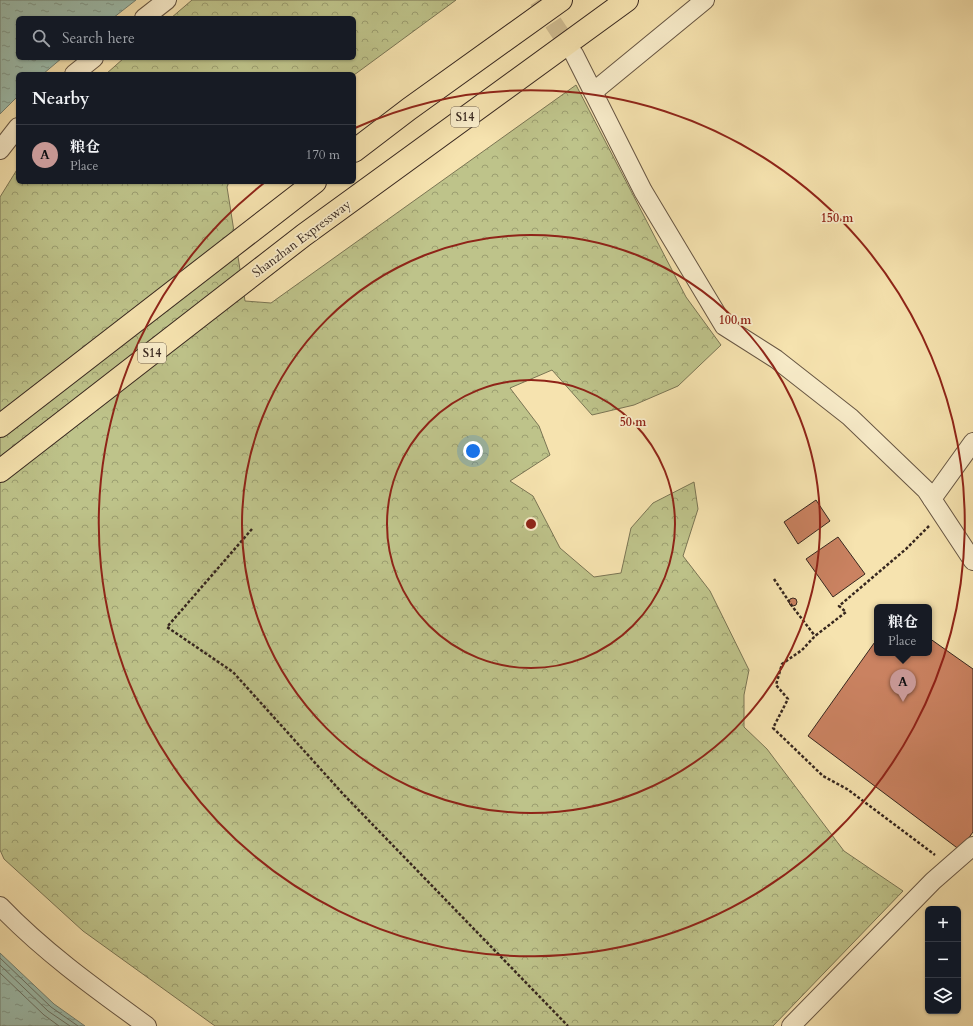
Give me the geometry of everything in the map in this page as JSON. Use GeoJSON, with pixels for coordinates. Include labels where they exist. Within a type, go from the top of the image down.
{"type":"FeatureCollection","features":[{"type":"Feature","properties":{"kind":"highway"},"geometry":{"type":"LineString","coordinates":[[356,150],[409,109],[561,0]]}},
{"type":"Feature","properties":{"kind":"highway","name":"Shanzhan Expressway"},"geometry":{"type":"LineString","coordinates":[[0,471],[304,235],[627,0]]}},
{"type":"Feature","properties":{"kind":"highway","name":"S14"},"geometry":{"type":"LineString","coordinates":[[0,426],[312,184]]}},
{"type":"Feature","properties":{"kind":"street"},"geometry":{"type":"LineString","coordinates":[[147,16],[167,0]]}},
{"type":"Feature","properties":{"kind":"street"},"geometry":{"type":"LineString","coordinates":[[593,92],[706,0]]}},
{"type":"Feature","properties":{"kind":"street"},"geometry":{"type":"LineString","coordinates":[[574,54],[643,191],[724,326],[776,360],[850,417],[926,490],[973,561]]}},
{"type":"Feature","properties":{"kind":"street"},"geometry":{"type":"LineString","coordinates":[[76,72],[92,60]]}},
{"type":"Feature","properties":{"kind":"street"},"geometry":{"type":"LineString","coordinates":[[0,150],[16,130]]}},
{"type":"Feature","properties":{"kind":"street"},"geometry":{"type":"LineString","coordinates":[[937,506],[973,442]]}},
{"type":"Feature","properties":{"kind":"street"},"geometry":{"type":"LineString","coordinates":[[791,1026],[948,868],[973,846]]}},
{"type":"Feature","properties":{"kind":"street"},"geometry":{"type":"LineString","coordinates":[[0,906],[22,929],[90,985],[147,1026]]}},
{"type":"Feature","properties":{"kind":"path"},"geometry":{"type":"LineString","coordinates":[[937,506],[906,549],[839,606],[846,612],[815,636],[802,650],[782,664],[776,685],[788,700],[773,728],[824,776],[847,789],[934,854],[948,868]]}},
{"type":"Feature","properties":{"kind":"path"},"geometry":{"type":"LineString","coordinates":[[252,529],[167,627],[233,672],[344,795],[568,1026]]}},
{"type":"Feature","properties":{"kind":"path"},"geometry":{"type":"LineString","coordinates":[[774,579],[815,636]]}},
{"type":"Feature","properties":{"kind":"green space"},"geometry":{"type":"Polygon","coordinates":[[[192,0],[456,0],[356,74],[356,72],[108,72],[122,60],[356,60],[356,16],[173,16],[192,0]]]}},
{"type":"Feature","properties":{"kind":"green space"},"geometry":{"type":"Polygon","coordinates":[[[576,85],[686,297],[721,345],[678,386],[634,405],[592,415],[552,370],[510,388],[539,426],[550,455],[510,481],[533,496],[560,548],[594,577],[621,573],[631,528],[653,503],[694,482],[698,509],[683,556],[710,591],[749,670],[744,695],[744,727],[767,749],[844,851],[903,891],[773,1026],[215,1026],[83,931],[4,859],[0,850],[0,197],[16,171],[16,184],[228,184],[227,187],[245,301],[271,303],[576,85]]]}},
{"type":"Feature","properties":{"kind":"water"},"geometry":{"type":"Polygon","coordinates":[[[0,0],[136,0],[116,16],[16,16],[16,60],[60,60],[45,72],[16,72],[16,98],[0,114],[0,0]]]}},
{"type":"Feature","properties":{"kind":"water"},"geometry":{"type":"Polygon","coordinates":[[[0,953],[54,1004],[85,1026],[0,1026],[0,953]]]}},
{"type":"Feature","properties":{"kind":"building"},"geometry":{"type":"Polygon","coordinates":[[[816,500],[830,521],[798,544],[784,522],[816,500]]]}},
{"type":"Feature","properties":{"kind":"building"},"geometry":{"type":"Polygon","coordinates":[[[838,537],[865,574],[833,597],[806,559],[838,537]]]}},
{"type":"Feature","properties":{"kind":"building"},"geometry":{"type":"Polygon","coordinates":[[[791,598],[795,598],[797,602],[795,606],[791,606],[789,604],[789,600],[791,598]]]}},
{"type":"Feature","properties":{"kind":"building"},"geometry":{"type":"Polygon","coordinates":[[[932,640],[973,669],[973,832],[960,850],[808,736],[874,643],[874,656],[932,656],[932,640]]]}},
{"type":"Feature","properties":{"kind":"tunnel"},"geometry":{"type":"LineString","coordinates":[[538,0],[574,54]]}},
{"type":"Feature","properties":{"kind":"place","name":"粮仓"},"geometry":{"type":"Point","coordinates":[903,702]}}]}
